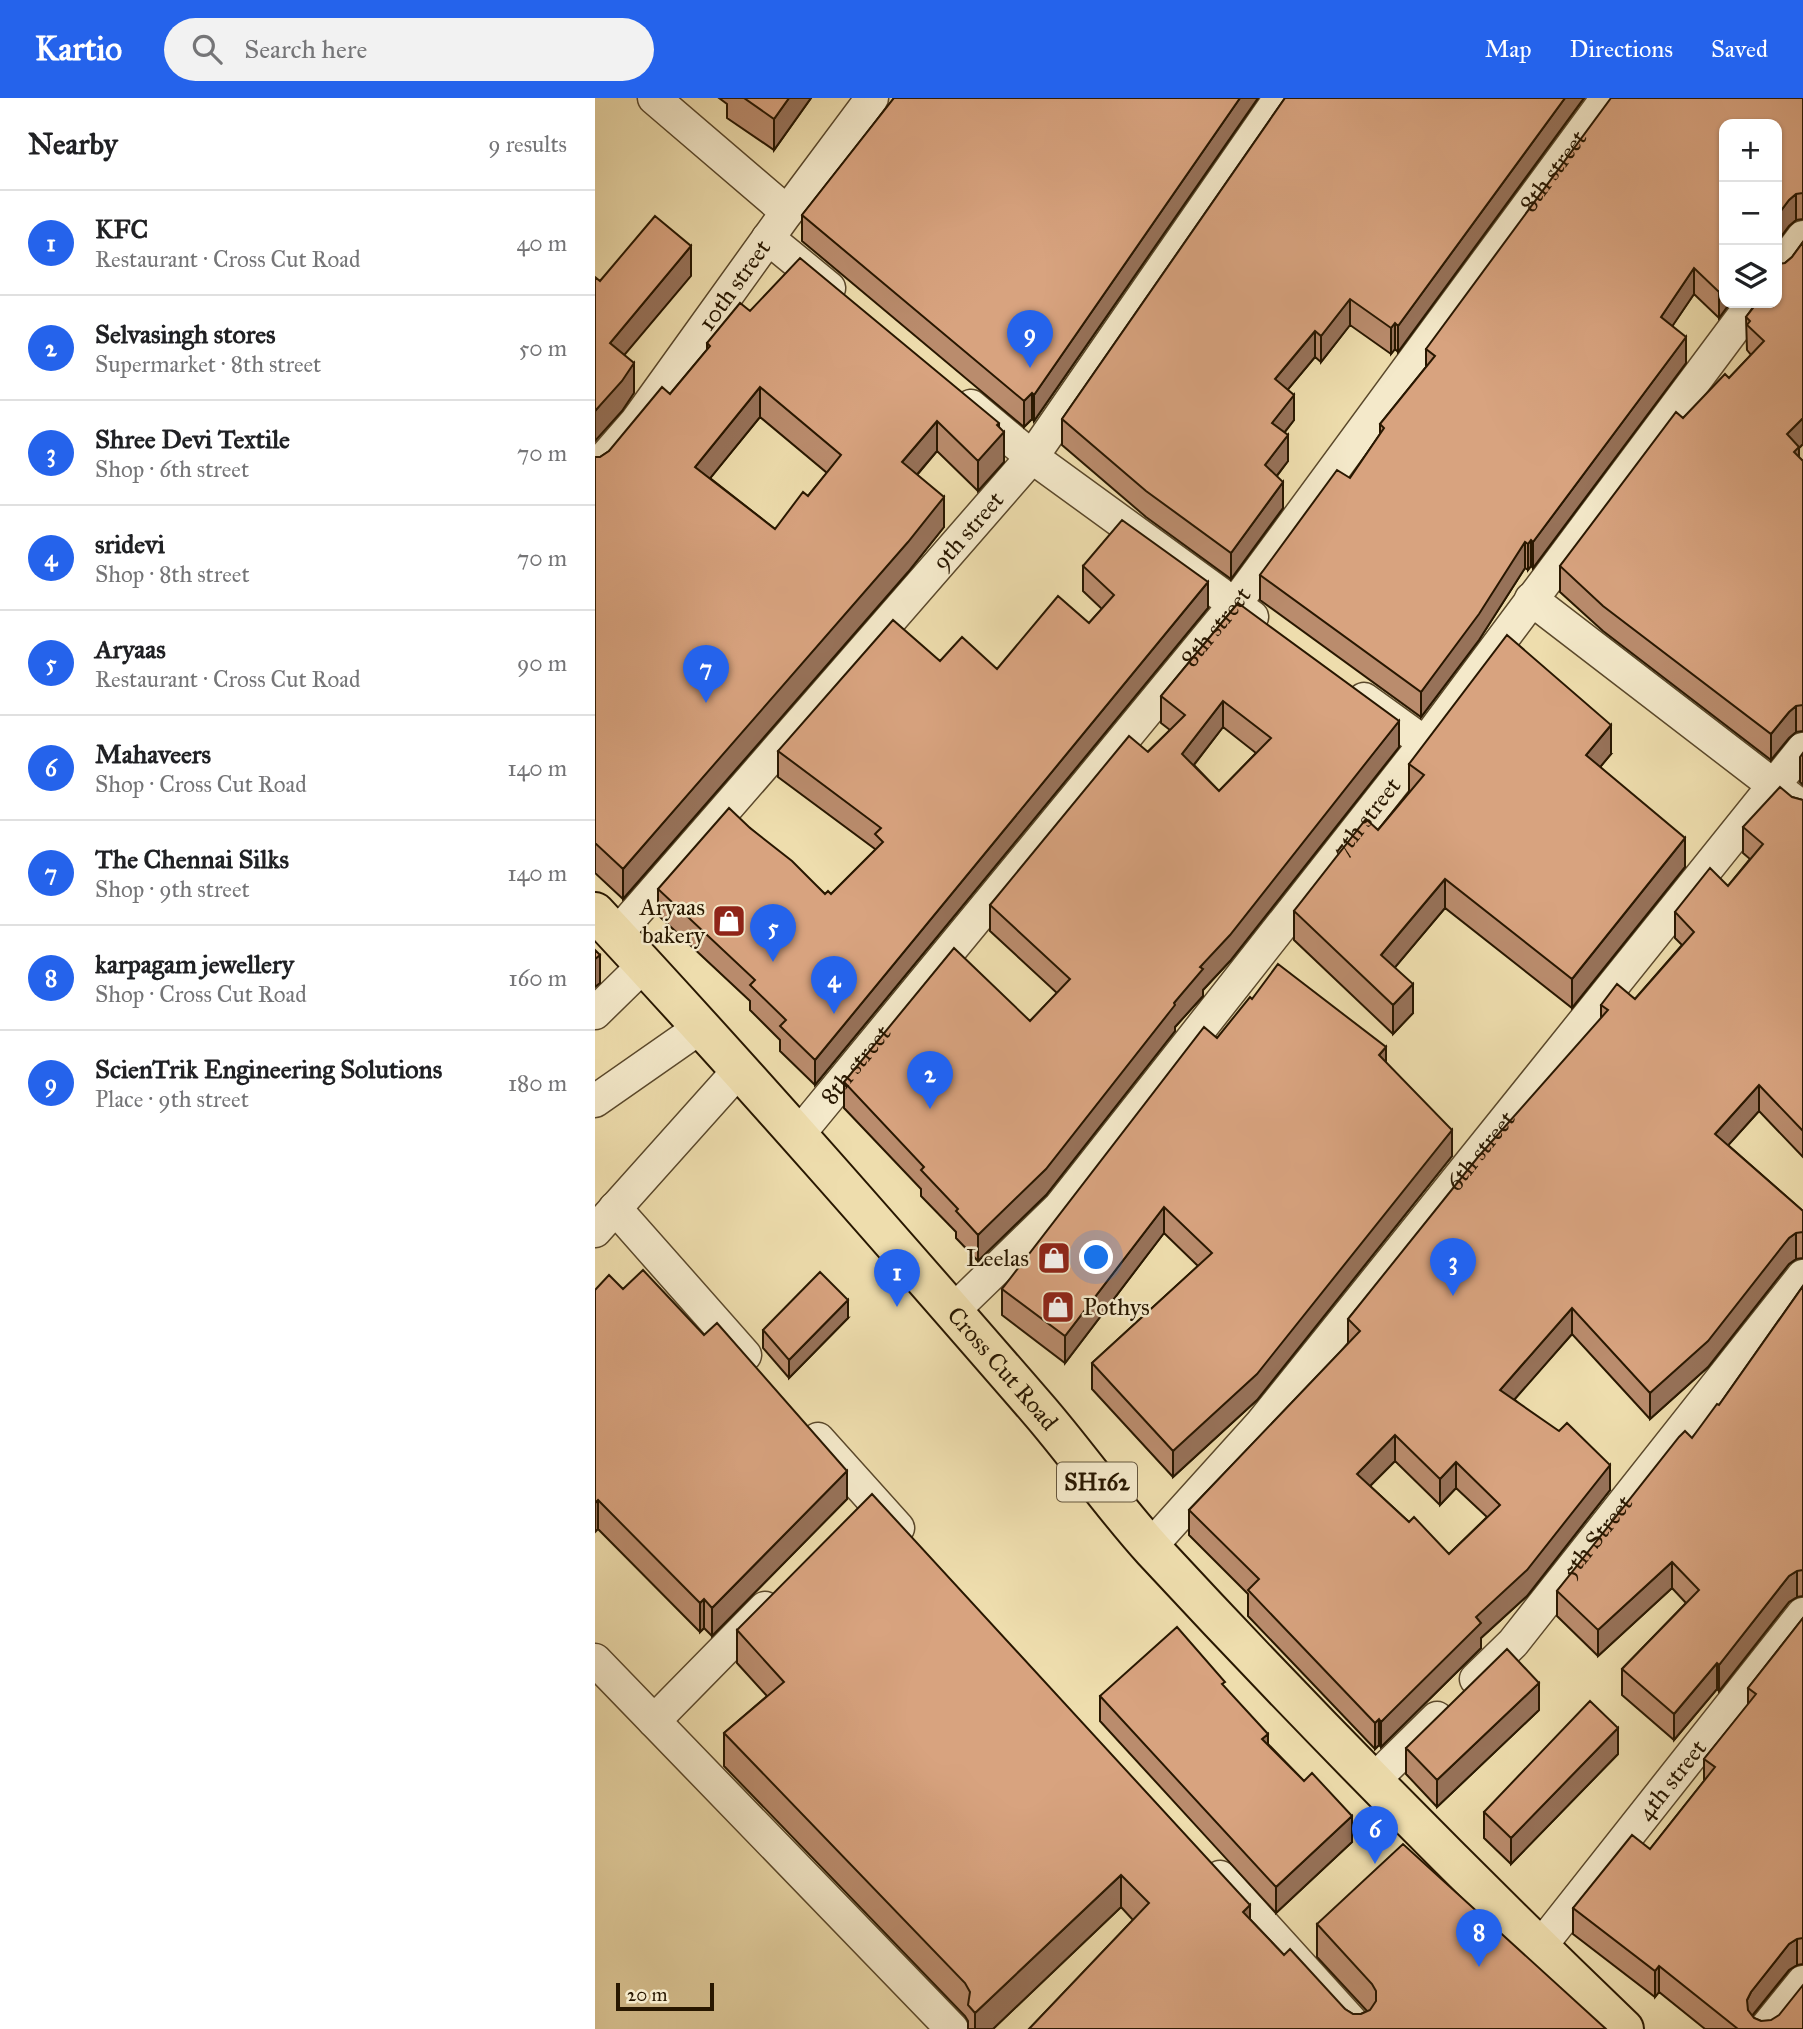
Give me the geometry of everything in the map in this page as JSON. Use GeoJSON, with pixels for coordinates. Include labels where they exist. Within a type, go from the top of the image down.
{"type":"FeatureCollection","features":[{"type":"Feature","properties":{"kind":"main road","name":"Cross Cut Road"},"geometry":{"type":"LineString","coordinates":[[606,924],[740,1069],[953,1312],[1040,1412],[1150,1547],[1373,1781],[1539,1948],[1624,2029]]}},
{"type":"Feature","properties":{"kind":"street"},"geometry":{"type":"LineString","coordinates":[[654,98],[787,212]]}},
{"type":"Feature","properties":{"kind":"street","name":"10th street"},"geometry":{"type":"LineString","coordinates":[[595,470],[636,422],[872,98]]}},
{"type":"Feature","properties":{"kind":"street","name":"9th street"},"geometry":{"type":"LineString","coordinates":[[606,924],[1032,457],[1280,98]]}},
{"type":"Feature","properties":{"kind":"street","name":"8th street"},"geometry":{"type":"LineString","coordinates":[[798,1135],[1235,604],[1607,98]]}},
{"type":"Feature","properties":{"kind":"street"},"geometry":{"type":"LineString","coordinates":[[1782,265],[1803,237]]}},
{"type":"Feature","properties":{"kind":"street"},"geometry":{"type":"LineString","coordinates":[[768,238],[853,308]]}},
{"type":"Feature","properties":{"kind":"street","name":"7th street"},"geometry":{"type":"LineString","coordinates":[[953,1312],[1060,1207],[1425,743],[1749,308]]}},
{"type":"Feature","properties":{"kind":"street"},"geometry":{"type":"LineString","coordinates":[[947,387],[1032,457],[1279,637]]}},
{"type":"Feature","properties":{"kind":"street"},"geometry":{"type":"LineString","coordinates":[[1531,599],[1803,808]]}},
{"type":"Feature","properties":{"kind":"street"},"geometry":{"type":"LineString","coordinates":[[1347,686],[1425,743]]}},
{"type":"Feature","properties":{"kind":"street","name":"6th street"},"geometry":{"type":"LineString","coordinates":[[1150,1547],[1261,1424],[1803,748]]}},
{"type":"Feature","properties":{"kind":"street"},"geometry":{"type":"LineString","coordinates":[[595,1013],[644,965]]}},
{"type":"Feature","properties":{"kind":"street"},"geometry":{"type":"LineString","coordinates":[[595,1101],[701,1027]]}},
{"type":"Feature","properties":{"kind":"street"},"geometry":{"type":"LineString","coordinates":[[740,1069],[605,1220],[762,1375]]}},
{"type":"Feature","properties":{"kind":"street","name":"5th Street"},"geometry":{"type":"LineString","coordinates":[[1373,1781],[1513,1643],[1803,1276]]}},
{"type":"Feature","properties":{"kind":"street"},"geometry":{"type":"LineString","coordinates":[[799,1417],[863,1510],[919,1551]]}},
{"type":"Feature","properties":{"kind":"street"},"geometry":{"type":"LineString","coordinates":[[654,1721],[787,1587]]}},
{"type":"Feature","properties":{"kind":"street","name":"4th street"},"geometry":{"type":"LineString","coordinates":[[1539,1948],[1803,1614]]}},
{"type":"Feature","properties":{"kind":"street"},"geometry":{"type":"LineString","coordinates":[[595,1660],[951,2029]]}},
{"type":"Feature","properties":{"kind":"street"},"geometry":{"type":"LineString","coordinates":[[1201,1856],[1359,2029]]}},
{"type":"Feature","properties":{"kind":"street"},"geometry":{"type":"LineString","coordinates":[[1765,2029],[1803,1982]]}},
{"type":"Feature","properties":{"kind":"building"},"geometry":{"type":"Polygon","coordinates":[[[744,98],[789,98],[774,119],[744,98]]]}},
{"type":"Feature","properties":{"kind":"building"},"geometry":{"type":"Polygon","coordinates":[[[894,98],[1240,98],[1034,395],[1032,393],[1024,401],[802,215],[894,98]]]}},
{"type":"Feature","properties":{"kind":"building"},"geometry":{"type":"Polygon","coordinates":[[[1285,98],[1565,98],[1398,326],[1395,323],[1391,328],[1350,299],[1321,336],[1315,331],[1275,379],[1294,395],[1272,423],[1288,435],[1265,465],[1283,482],[1231,553],[1146,491],[1062,419],[1285,98]]]}},
{"type":"Feature","properties":{"kind":"building"},"geometry":{"type":"Polygon","coordinates":[[[1611,98],[1803,98],[1803,193],[1796,194],[1782,209],[1782,119],[1719,119],[1719,292],[1694,268],[1661,317],[1686,337],[1533,542],[1525,542],[1479,614],[1421,692],[1260,575],[1337,470],[1350,478],[1384,428],[1380,424],[1435,356],[1426,349],[1611,98]]]}},
{"type":"Feature","properties":{"kind":"building"},"geometry":{"type":"Polygon","coordinates":[[[655,216],[691,246],[610,343],[634,363],[595,411],[595,277],[600,281],[655,216]]]}},
{"type":"Feature","properties":{"kind":"building"},"geometry":{"type":"Polygon","coordinates":[[[1803,242],[1803,418],[1787,434],[1799,447],[1794,452],[1803,461],[1803,705],[1796,706],[1789,712],[1771,734],[1603,606],[1560,566],[1676,412],[1683,418],[1725,374],[1729,378],[1764,341],[1747,325],[1750,321],[1746,317],[1753,308],[1782,308],[1782,263],[1792,257],[1803,242]]]}},
{"type":"Feature","properties":{"kind":"building"},"geometry":{"type":"Polygon","coordinates":[[[800,258],[999,423],[997,425],[1004,432],[978,461],[937,421],[902,462],[944,497],[908,542],[623,869],[595,843],[595,457],[609,451],[662,387],[670,394],[710,346],[707,343],[740,303],[750,311],[800,258]],[[760,387],[695,467],[775,529],[803,492],[808,496],[841,455],[760,387]]]}},
{"type":"Feature","properties":{"kind":"building"},"geometry":{"type":"Polygon","coordinates":[[[1122,520],[1208,582],[815,1060],[780,1026],[786,1020],[750,985],[755,980],[658,889],[729,808],[792,861],[825,894],[828,891],[831,894],[883,842],[875,834],[881,828],[778,751],[893,620],[940,661],[962,637],[997,669],[1058,596],[1089,623],[1114,595],[1083,566],[1122,520]]]}},
{"type":"Feature","properties":{"kind":"building"},"geometry":{"type":"Polygon","coordinates":[[[1238,603],[1399,721],[1230,935],[1200,967],[1203,969],[1046,1169],[978,1235],[956,1211],[958,1209],[921,1170],[924,1167],[844,1082],[954,948],[1030,1021],[1070,979],[990,905],[1129,736],[1148,752],[1185,715],[1161,696],[1238,603]],[[1223,701],[1182,754],[1219,791],[1271,738],[1223,701]]]}},
{"type":"Feature","properties":{"kind":"building"},"geometry":{"type":"Polygon","coordinates":[[[1507,635],[1611,725],[1586,755],[1685,838],[1572,979],[1445,879],[1381,955],[1413,984],[1393,1005],[1294,911],[1366,819],[1378,830],[1424,775],[1409,764],[1507,635]]]}},
{"type":"Feature","properties":{"kind":"building"},"geometry":{"type":"Polygon","coordinates":[[[1780,787],[1792,797],[1803,800],[1803,1131],[1759,1085],[1715,1134],[1803,1211],[1803,1232],[1789,1238],[1708,1341],[1650,1393],[1572,1308],[1500,1390],[1559,1431],[1567,1423],[1610,1465],[1527,1570],[1476,1617],[1481,1623],[1381,1722],[1379,1719],[1375,1723],[1248,1590],[1259,1579],[1189,1510],[1360,1331],[1348,1319],[1478,1157],[1608,1010],[1601,1005],[1617,984],[1635,999],[1694,932],[1675,912],[1710,868],[1728,886],[1763,844],[1743,827],[1780,787]],[[1395,1435],[1357,1474],[1409,1522],[1414,1517],[1449,1554],[1500,1505],[1456,1462],[1440,1479],[1395,1435]]]}},
{"type":"Feature","properties":{"kind":"building"},"geometry":{"type":"Polygon","coordinates":[[[1278,964],[1386,1047],[1379,1055],[1452,1130],[1257,1374],[1173,1451],[1092,1363],[1212,1253],[1164,1207],[1065,1336],[1002,1289],[1204,1027],[1217,1038],[1250,997],[1252,999],[1278,964]]]}},
{"type":"Feature","properties":{"kind":"building"},"geometry":{"type":"Polygon","coordinates":[[[643,1270],[704,1335],[717,1323],[847,1471],[712,1608],[704,1599],[700,1603],[598,1500],[595,1503],[595,1290],[609,1275],[623,1289],[643,1270]]]}},
{"type":"Feature","properties":{"kind":"building"},"geometry":{"type":"Polygon","coordinates":[[[820,1272],[848,1300],[789,1360],[763,1330],[820,1272]]]}},
{"type":"Feature","properties":{"kind":"building"},"geometry":{"type":"Polygon","coordinates":[[[1803,1286],[1803,1570],[1789,1576],[1719,1665],[1717,1663],[1674,1714],[1622,1669],[1699,1590],[1672,1562],[1598,1630],[1557,1591],[1679,1437],[1685,1431],[1692,1438],[1717,1404],[1719,1405],[1803,1286]]]}},
{"type":"Feature","properties":{"kind":"building"},"geometry":{"type":"Polygon","coordinates":[[[872,1494],[1250,1905],[1243,1912],[1284,1955],[1290,1949],[1345,2009],[1353,2014],[1370,2010],[1376,2001],[1376,1991],[1317,1924],[1403,1844],[1606,2029],[1029,2029],[1149,1903],[1121,1875],[975,2013],[968,2005],[970,1992],[965,1983],[724,1733],[784,1682],[737,1630],[872,1494]]]}},
{"type":"Feature","properties":{"kind":"building"},"geometry":{"type":"Polygon","coordinates":[[[1803,1618],[1803,1938],[1789,1944],[1747,2000],[1748,2010],[1754,2018],[1761,2021],[1771,2020],[1779,2015],[1803,1985],[1803,2029],[1738,2029],[1659,1966],[1655,1971],[1573,1908],[1632,1835],[1650,1849],[1715,1767],[1704,1759],[1756,1694],[1748,1688],[1803,1618]]]}},
{"type":"Feature","properties":{"kind":"building"},"geometry":{"type":"Polygon","coordinates":[[[1177,1627],[1225,1682],[1222,1684],[1268,1734],[1262,1739],[1304,1781],[1312,1773],[1352,1816],[1276,1887],[1100,1696],[1177,1627]]]}},
{"type":"Feature","properties":{"kind":"building"},"geometry":{"type":"Polygon","coordinates":[[[1507,1649],[1539,1683],[1437,1780],[1406,1748],[1507,1649]]]}},
{"type":"Feature","properties":{"kind":"building"},"geometry":{"type":"Polygon","coordinates":[[[1590,1701],[1618,1728],[1511,1838],[1484,1812],[1590,1701]]]}},
{"type":"Feature","properties":{"kind":"place","name":"ScienTrik Engineering Solutions"},"geometry":{"type":"Point","coordinates":[1030,368]}},
{"type":"Feature","properties":{"kind":"place","name":"The Chennai Silks"},"geometry":{"type":"Point","coordinates":[706,703]}},
{"type":"Feature","properties":{"kind":"place","name":"Aryaas bakery"},"geometry":{"type":"Point","coordinates":[729,921]}},
{"type":"Feature","properties":{"kind":"place","name":"Aryaas"},"geometry":{"type":"Point","coordinates":[773,962]}},
{"type":"Feature","properties":{"kind":"place","name":"sridevi"},"geometry":{"type":"Point","coordinates":[834,1014]}},
{"type":"Feature","properties":{"kind":"place","name":"Selvasingh stores"},"geometry":{"type":"Point","coordinates":[930,1109]}},
{"type":"Feature","properties":{"kind":"place","name":"Leelas"},"geometry":{"type":"Point","coordinates":[1054,1258]}},
{"type":"Feature","properties":{"kind":"place","name":"Shree Devi Textile"},"geometry":{"type":"Point","coordinates":[1453,1296]}},
{"type":"Feature","properties":{"kind":"place","name":"KFC"},"geometry":{"type":"Point","coordinates":[897,1307]}},
{"type":"Feature","properties":{"kind":"place","name":"Pothys"},"geometry":{"type":"Point","coordinates":[1058,1307]}},
{"type":"Feature","properties":{"kind":"place","name":"Mahaveers"},"geometry":{"type":"Point","coordinates":[1375,1864]}},
{"type":"Feature","properties":{"kind":"place","name":"karpagam jewellery"},"geometry":{"type":"Point","coordinates":[1479,1967]}}]}
